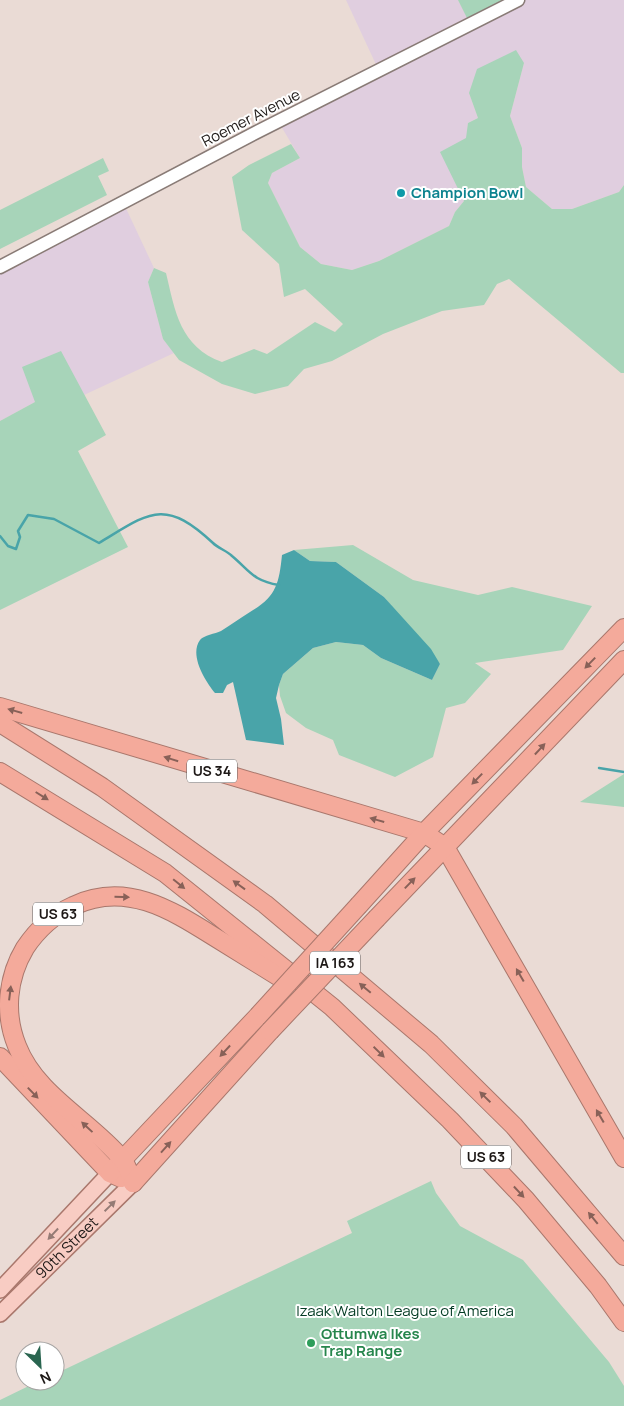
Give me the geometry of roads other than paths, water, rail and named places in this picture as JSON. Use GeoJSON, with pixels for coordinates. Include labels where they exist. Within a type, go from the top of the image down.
{"type":"FeatureCollection","features":[{"type":"Feature","properties":{"kind":"highway"},"geometry":{"type":"LineString","coordinates":[[110,1174],[258,1016],[424,833],[624,628]]}},
{"type":"Feature","properties":{"kind":"highway"},"geometry":{"type":"LineString","coordinates":[[134,1183],[270,1031],[624,660]]}},
{"type":"Feature","properties":{"kind":"highway","name":"US 34"},"geometry":{"type":"LineString","coordinates":[[0,707],[424,833]]}},
{"type":"Feature","properties":{"kind":"highway","name":"IA 163"},"geometry":{"type":"LineString","coordinates":[[0,723],[102,787],[265,904],[431,1044],[514,1126],[624,1256]]}},
{"type":"Feature","properties":{"kind":"highway","name":"IA 163"},"geometry":{"type":"LineString","coordinates":[[0,772],[165,873],[332,1006]]}},
{"type":"Feature","properties":{"kind":"highway"},"geometry":{"type":"LineString","coordinates":[[424,833],[445,847],[624,1158]]}},
{"type":"Feature","properties":{"kind":"highway","name":"US 63"},"geometry":{"type":"LineString","coordinates":[[123,1160],[39,1081],[21,1055],[14,1037],[9,1004],[14,973],[31,940],[51,920],[64,910],[92,899],[123,896],[154,902],[172,910],[295,986],[332,1006],[450,1120],[526,1200],[598,1286],[624,1322]]}},
{"type":"Feature","properties":{"kind":"highway"},"geometry":{"type":"LineString","coordinates":[[0,1057],[110,1174],[134,1183]]}},
{"type":"Feature","properties":{"kind":"highway"},"geometry":{"type":"LineString","coordinates":[[123,1160],[134,1183]]}},
{"type":"Feature","properties":{"kind":"main road","name":"90th Street"},"geometry":{"type":"LineString","coordinates":[[0,1290],[110,1174]]}},
{"type":"Feature","properties":{"kind":"main road","name":"90th Street"},"geometry":{"type":"LineString","coordinates":[[0,1314],[134,1183]]}},
{"type":"Feature","properties":{"kind":"street","name":"Roemer Avenue"},"geometry":{"type":"LineString","coordinates":[[0,267],[255,132],[518,0]]}},
{"type":"Feature","properties":{"kind":"water"},"geometry":{"type":"Polygon","coordinates":[[[294,550],[310,561],[336,562],[384,597],[431,649],[440,664],[432,680],[381,658],[363,645],[336,642],[313,648],[283,674],[279,685],[276,698],[284,745],[246,740],[233,682],[227,685],[223,693],[215,693],[200,668],[196,653],[197,646],[202,638],[221,631],[266,601],[275,589],[282,555],[294,550]]]}},
{"type":"Feature","properties":{"kind":"waterway"},"geometry":{"type":"LineString","coordinates":[[0,536],[8,546],[16,549],[20,537],[18,531],[28,515],[54,519],[99,543],[144,518],[156,514],[169,515],[182,519],[196,529],[215,545],[230,554],[257,578],[279,585]]}},
{"type":"Feature","properties":{"kind":"waterway"},"geometry":{"type":"LineString","coordinates":[[599,768],[624,772]]}},
{"type":"Feature","properties":{"kind":"place","name":"Champion Bowl"},"geometry":{"type":"Point","coordinates":[401,193]}},
{"type":"Feature","properties":{"kind":"place","name":"Ottumwa Ikes Trap Range"},"geometry":{"type":"Point","coordinates":[311,1343]}},
{"type":"Feature","properties":{"kind":"park label","name":"Izaak Walton League of America"},"geometry":{"type":"Point","coordinates":[405,1311]}}]}
